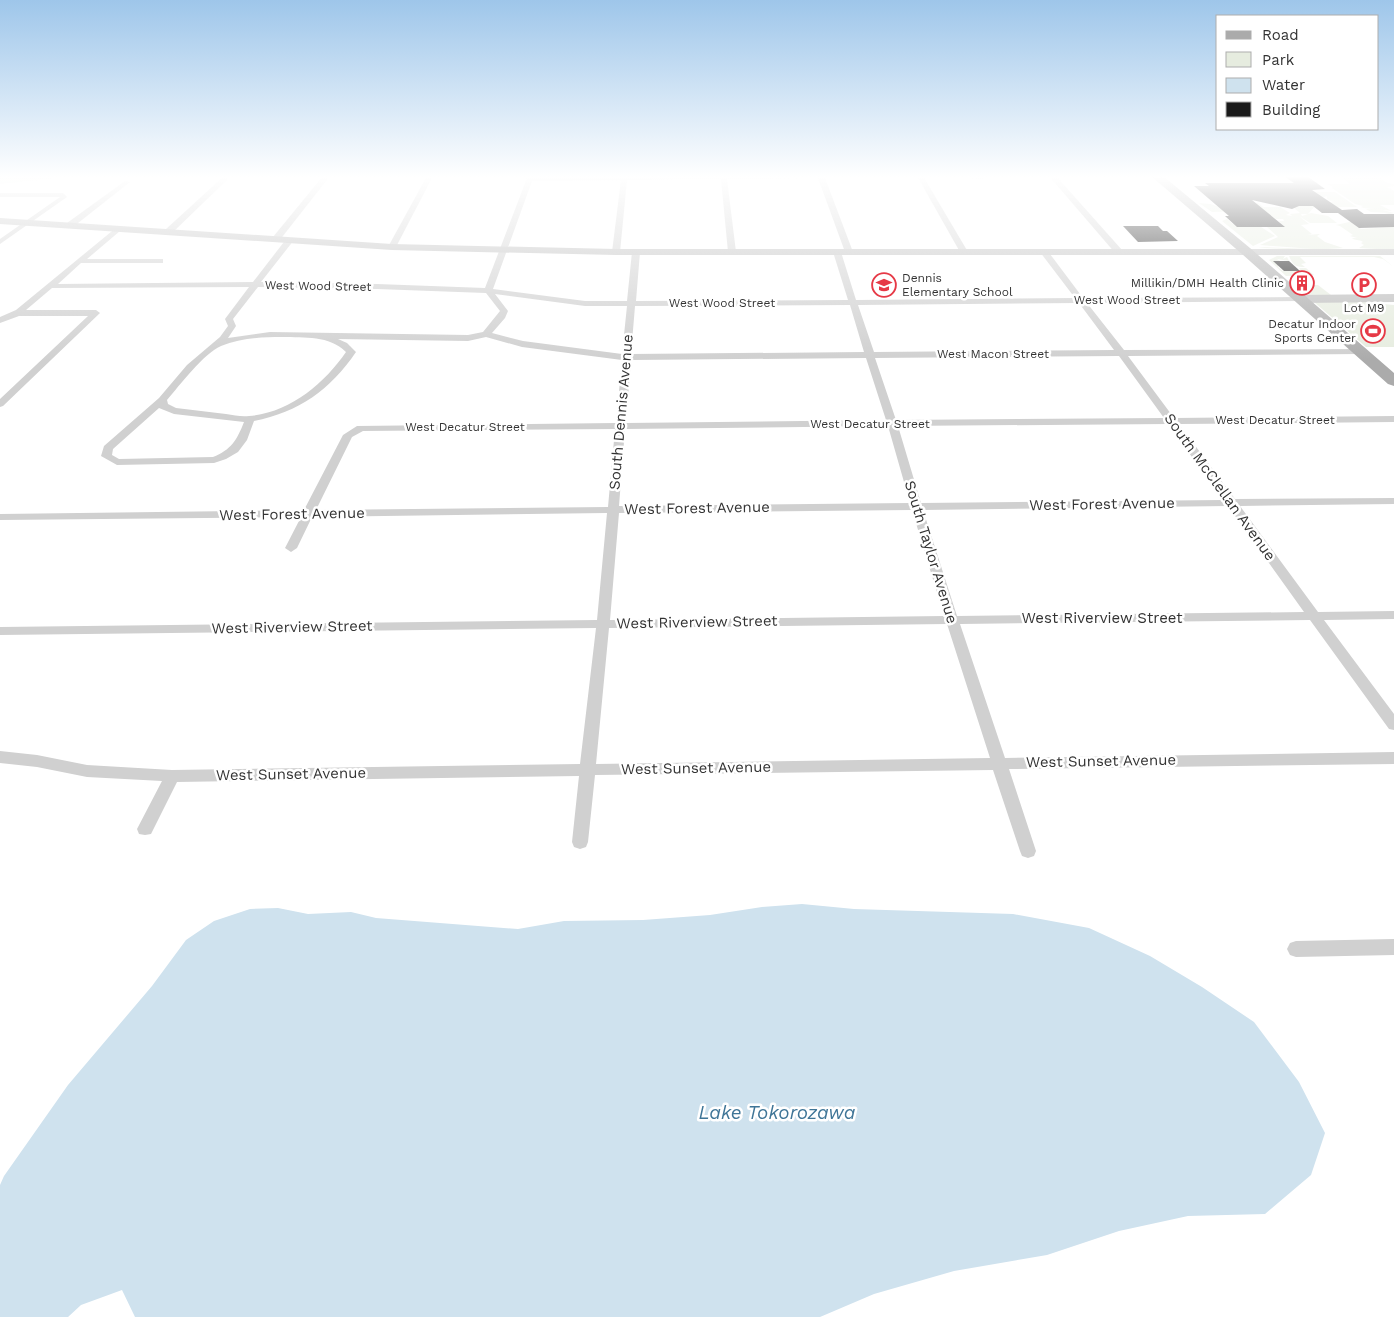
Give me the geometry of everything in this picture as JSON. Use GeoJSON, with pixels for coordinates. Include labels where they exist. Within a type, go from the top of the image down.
{"type":"FeatureCollection","features":[{"type":"Feature","properties":{"kind":"main road"},"geometry":{"type":"LineString","coordinates":[[1230,237],[1394,381]]}},
{"type":"Feature","properties":{"kind":"street"},"geometry":{"type":"LineString","coordinates":[[0,320],[18,312],[106,237]]}},
{"type":"Feature","properties":{"kind":"street"},"geometry":{"type":"LineString","coordinates":[[252,237],[392,247],[616,252],[1394,252]]}},
{"type":"Feature","properties":{"kind":"street"},"geometry":{"type":"LineString","coordinates":[[392,247],[397,237]]}},
{"type":"Feature","properties":{"kind":"street"},"geometry":{"type":"LineString","coordinates":[[232,326],[270,333],[322,336],[468,338],[486,334],[502,316],[504,310],[488,291],[506,237]]}},
{"type":"Feature","properties":{"kind":"street"},"geometry":{"type":"LineString","coordinates":[[616,252],[618,237]]}},
{"type":"Feature","properties":{"kind":"street"},"geometry":{"type":"LineString","coordinates":[[730,237],[732,252]]}},
{"type":"Feature","properties":{"kind":"street","name":"South Taylor Avenue"},"geometry":{"type":"LineString","coordinates":[[839,237],[843,252],[844,277],[852,303],[892,424],[951,619],[1028,851]]}},
{"type":"Feature","properties":{"kind":"street"},"geometry":{"type":"LineString","coordinates":[[956,237],[964,252]]}},
{"type":"Feature","properties":{"kind":"street"},"geometry":{"type":"LineString","coordinates":[[1106,237],[1119,252]]}},
{"type":"Feature","properties":{"kind":"street"},"geometry":{"type":"LineString","coordinates":[[232,326],[229,319],[254,284],[290,240]]}},
{"type":"Feature","properties":{"kind":"street","name":"South Dennis Avenue"},"geometry":{"type":"LineString","coordinates":[[580,842],[603,623],[619,426],[636,252]]}},
{"type":"Feature","properties":{"kind":"street","name":"South McClellan Avenue"},"geometry":{"type":"LineString","coordinates":[[1044,252],[1122,354],[1394,725]]}},
{"type":"Feature","properties":{"kind":"street"},"geometry":{"type":"LineString","coordinates":[[79,261],[160,261]]}},
{"type":"Feature","properties":{"kind":"street","name":"West Wood Street"},"geometry":{"type":"LineString","coordinates":[[50,286],[254,284],[488,291],[578,303],[632,304],[1394,298]]}},
{"type":"Feature","properties":{"kind":"street"},"geometry":{"type":"LineString","coordinates":[[0,313],[96,313],[0,404]]}},
{"type":"Feature","properties":{"kind":"street"},"geometry":{"type":"LineString","coordinates":[[232,326],[218,344],[190,367],[162,400],[108,448],[106,456],[117,462],[214,460],[227,456],[236,450],[250,419]]}},
{"type":"Feature","properties":{"kind":"street"},"geometry":{"type":"LineString","coordinates":[[218,344],[240,337],[270,333]]}},
{"type":"Feature","properties":{"kind":"street","name":"West Macon Street"},"geometry":{"type":"LineString","coordinates":[[486,334],[522,344],[595,356],[626,357],[1360,351]]}},
{"type":"Feature","properties":{"kind":"street"},"geometry":{"type":"LineString","coordinates":[[322,336],[344,345],[351,352]]}},
{"type":"Feature","properties":{"kind":"street"},"geometry":{"type":"LineString","coordinates":[[162,400],[164,406],[174,411],[250,419],[289,407],[310,397],[340,370],[351,352],[363,343],[386,336]]}},
{"type":"Feature","properties":{"kind":"street","name":"West Decatur Street"},"geometry":{"type":"LineString","coordinates":[[308,514],[348,435],[352,431],[370,427],[1394,419]]}},
{"type":"Feature","properties":{"kind":"street","name":"West Forest Avenue"},"geometry":{"type":"LineString","coordinates":[[0,517],[1394,501]]}},
{"type":"Feature","properties":{"kind":"street"},"geometry":{"type":"LineString","coordinates":[[291,548],[308,514]]}},
{"type":"Feature","properties":{"kind":"street","name":"West Riverview Street"},"geometry":{"type":"LineString","coordinates":[[0,631],[1394,615]]}},
{"type":"Feature","properties":{"kind":"street","name":"West Sunset Avenue"},"geometry":{"type":"LineString","coordinates":[[0,758],[37,761],[87,771],[172,776],[1394,758]]}},
{"type":"Feature","properties":{"kind":"street"},"geometry":{"type":"LineString","coordinates":[[145,829],[172,776]]}},
{"type":"Feature","properties":{"kind":"street"},"geometry":{"type":"LineString","coordinates":[[1296,949],[1394,948]]}},
{"type":"Feature","properties":{"kind":"green space"},"geometry":{"type":"Polygon","coordinates":[[[1242,237],[1272,237],[1253,246],[1242,237]]]}},
{"type":"Feature","properties":{"kind":"green space"},"geometry":{"type":"Polygon","coordinates":[[[1277,237],[1319,237],[1325,242],[1343,248],[1314,250],[1258,247],[1314,249],[1260,245],[1277,237]]]}},
{"type":"Feature","properties":{"kind":"green space"},"geometry":{"type":"Polygon","coordinates":[[[1355,237],[1394,237],[1394,250],[1359,248],[1364,245],[1361,243],[1363,242],[1352,238],[1357,238],[1355,237]]]}},
{"type":"Feature","properties":{"kind":"green space"},"geometry":{"type":"Polygon","coordinates":[[[1277,256],[1285,256],[1283,259],[1287,257],[1289,261],[1277,259],[1280,261],[1278,267],[1283,271],[1301,271],[1299,268],[1306,268],[1314,275],[1286,276],[1269,260],[1277,256]]]}},
{"type":"Feature","properties":{"kind":"green space"},"geometry":{"type":"Polygon","coordinates":[[[1289,256],[1380,256],[1394,267],[1383,259],[1374,257],[1300,257],[1306,263],[1301,264],[1305,267],[1302,267],[1295,265],[1289,256]]]}},
{"type":"Feature","properties":{"kind":"green space"},"geometry":{"type":"Polygon","coordinates":[[[1295,285],[1318,285],[1331,295],[1306,295],[1295,285]]]}},
{"type":"Feature","properties":{"kind":"green space","name":"Decatur Indoor Sports Center"},"geometry":{"type":"Polygon","coordinates":[[[1314,302],[1362,302],[1394,305],[1394,347],[1366,347],[1314,302]]]}},
{"type":"Feature","properties":{"kind":"water","name":"Lake Tokorozawa"},"geometry":{"type":"Polygon","coordinates":[[[802,904],[854,909],[1013,914],[1089,928],[1150,956],[1202,987],[1254,1022],[1299,1082],[1325,1133],[1311,1175],[1265,1214],[1188,1216],[1119,1231],[1047,1255],[954,1271],[874,1294],[820,1317],[135,1317],[122,1290],[81,1305],[68,1317],[0,1317],[0,1185],[4,1176],[68,1085],[152,986],[186,940],[214,921],[250,909],[278,908],[308,914],[351,912],[376,918],[518,929],[564,921],[643,920],[710,915],[762,907],[802,904]]]}},
{"type":"Feature","properties":{"kind":"building"},"geometry":{"type":"Polygon","coordinates":[[[1134,237],[1174,237],[1178,241],[1138,242],[1134,237]]]}},
{"type":"Feature","properties":{"kind":"building"},"geometry":{"type":"Polygon","coordinates":[[[1273,261],[1289,261],[1300,271],[1284,271],[1273,261]]]}},
{"type":"Feature","properties":{"kind":"place","name":"Millikin/DMH Health Clinic"},"geometry":{"type":"Point","coordinates":[1302,283]}},
{"type":"Feature","properties":{"kind":"place","name":"Dennis Elementary School"},"geometry":{"type":"Point","coordinates":[884,285]}},
{"type":"Feature","properties":{"kind":"place","name":"Lot M9"},"geometry":{"type":"Point","coordinates":[1364,285]}},
{"type":"Feature","properties":{"kind":"place","name":"Decatur Indoor Sports Center"},"geometry":{"type":"Point","coordinates":[1373,331]}}]}
